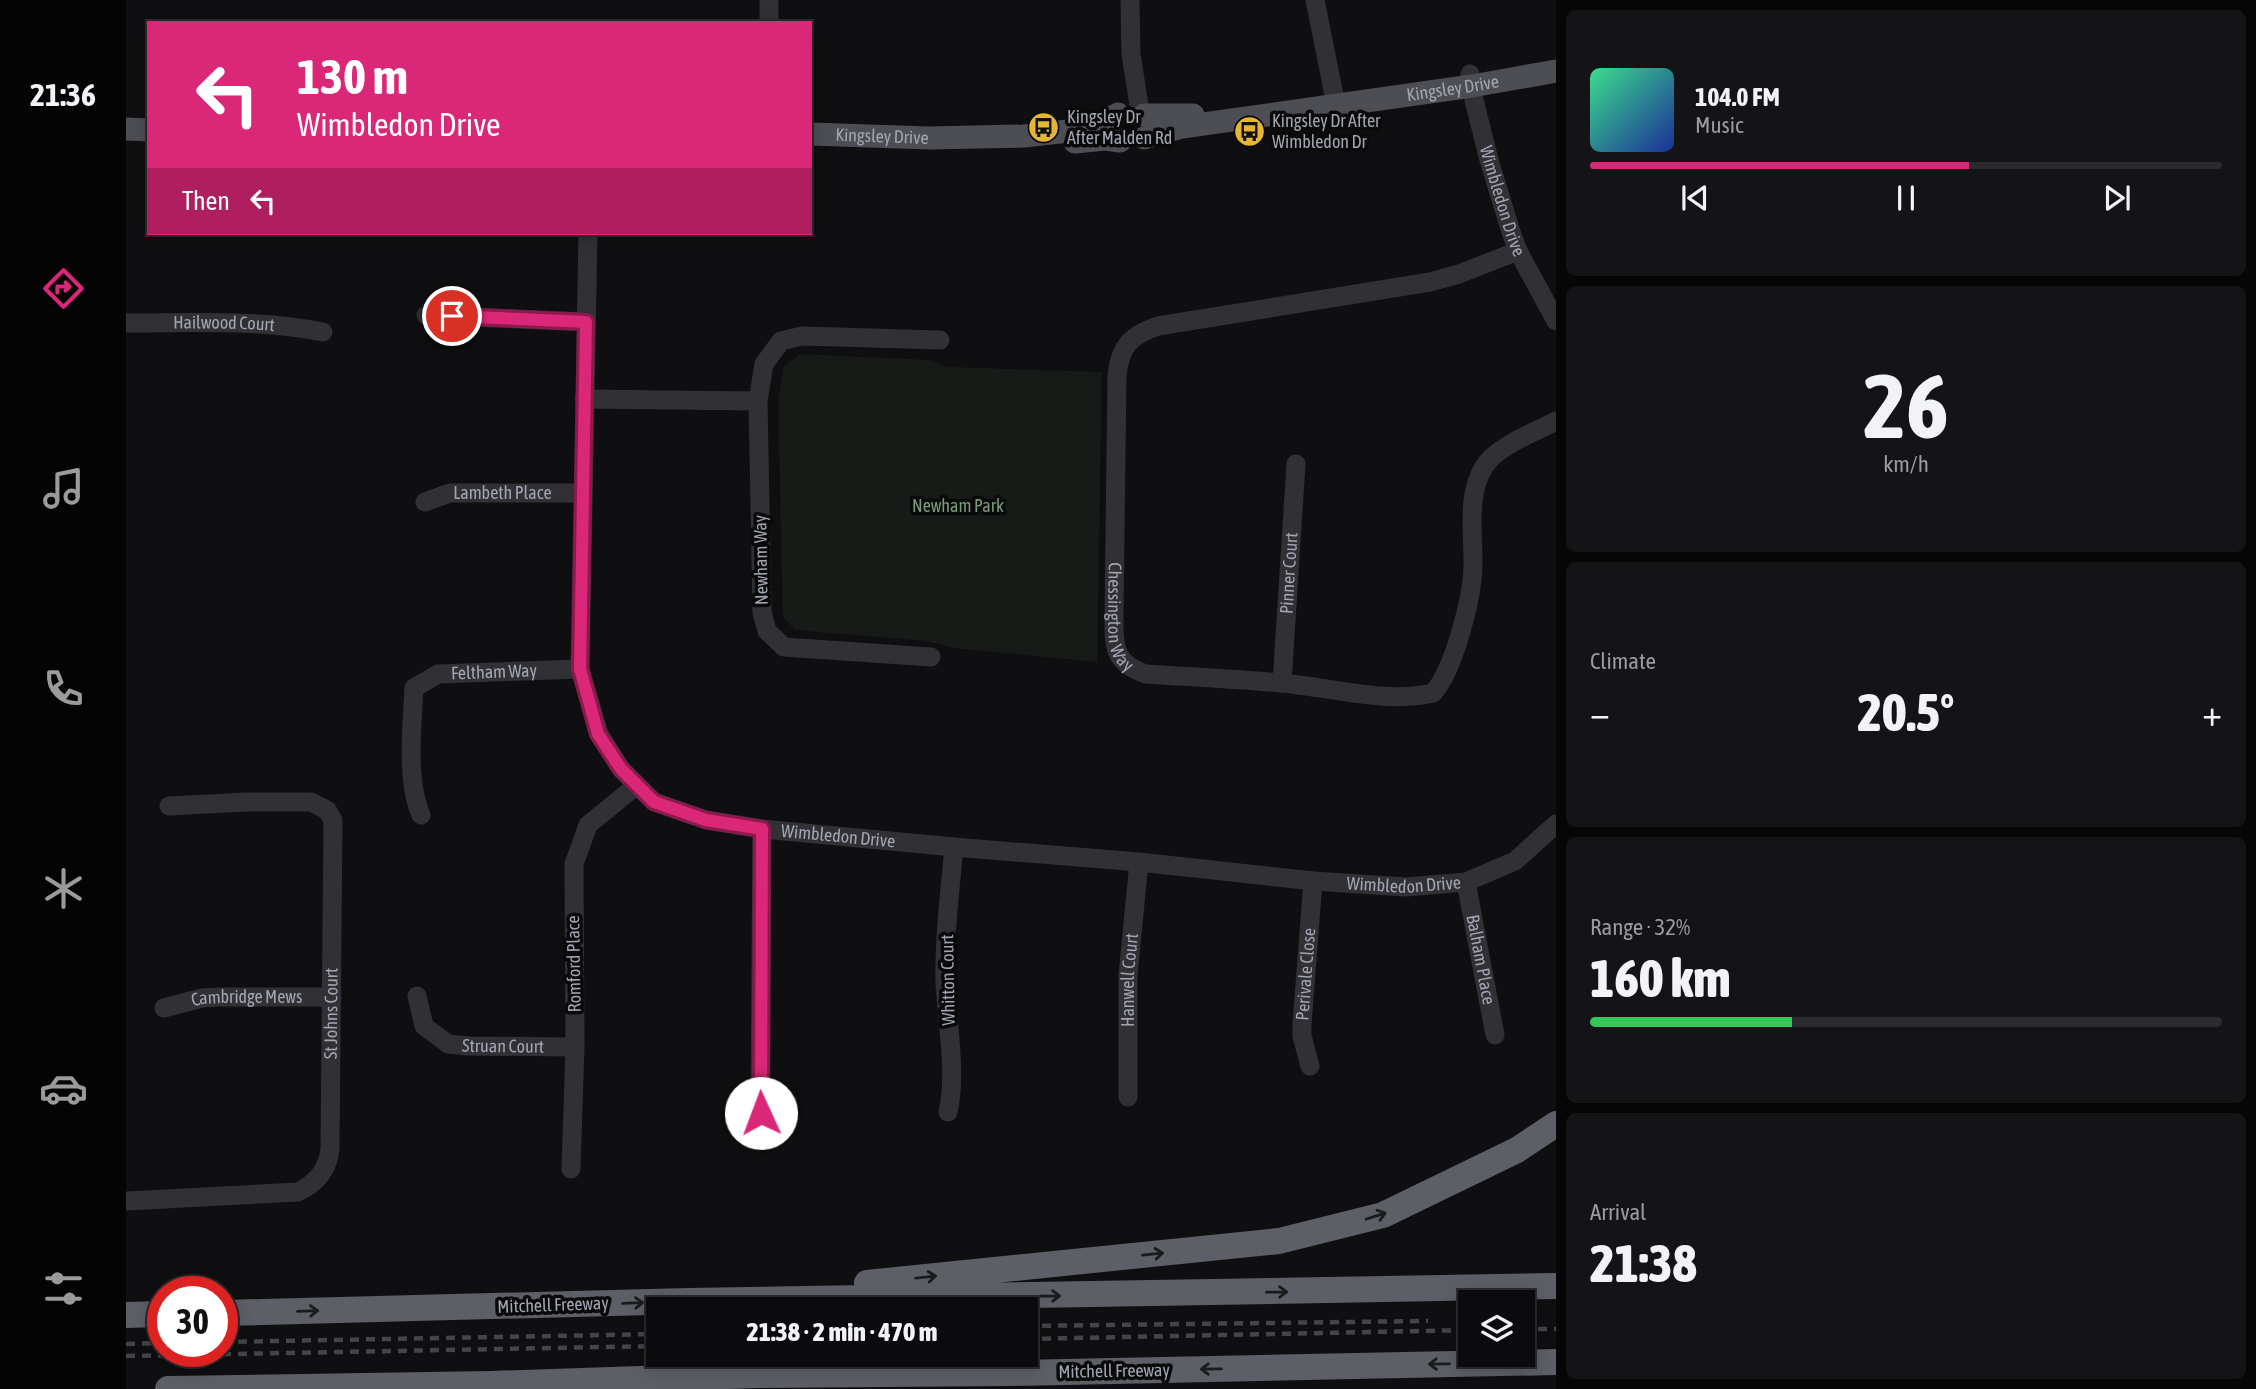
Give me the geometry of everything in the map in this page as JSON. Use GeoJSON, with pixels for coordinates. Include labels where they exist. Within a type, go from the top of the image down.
{"type":"FeatureCollection","features":[{"type":"Feature","properties":{"kind":"highway"},"geometry":{"type":"LineString","coordinates":[[727,1297],[1279,1241],[1383,1214],[1517,1150],[1556,1124]]}},
{"type":"Feature","properties":{"kind":"highway","name":"Mitchell Freeway"},"geometry":{"type":"LineString","coordinates":[[919,1297],[1556,1286]]}},
{"type":"Feature","properties":{"kind":"highway","name":"Mitchell Freeway"},"geometry":{"type":"LineString","coordinates":[[238,1313],[646,1302]]}},
{"type":"Feature","properties":{"kind":"highway"},"geometry":{"type":"LineString","coordinates":[[126,1315],[147,1314]]}},
{"type":"Feature","properties":{"kind":"highway","name":"Mitchell Freeway"},"geometry":{"type":"LineString","coordinates":[[168,1389],[491,1384],[757,1375],[1011,1373],[1556,1362]]}},
{"type":"Feature","properties":{"kind":"highway"},"geometry":{"type":"LineString","coordinates":[[757,1375],[860,1389]]}},
{"type":"Feature","properties":{"kind":"main road","name":"Kingsley Drive"},"geometry":{"type":"LineString","coordinates":[[1471,80],[1556,59]]}},
{"type":"Feature","properties":{"kind":"main road","name":"Kingsley Drive"},"geometry":{"type":"LineString","coordinates":[[812,134],[929,138],[1024,136],[1077,130],[1134,118],[1182,127],[1335,100],[1471,80],[1556,71]]}},
{"type":"Feature","properties":{"kind":"main road"},"geometry":{"type":"LineString","coordinates":[[126,116],[147,117]]}},
{"type":"Feature","properties":{"kind":"main road","name":"Kingsley Drive"},"geometry":{"type":"LineString","coordinates":[[812,147],[941,150],[1020,148],[1105,139],[1135,143],[1134,118]]}},
{"type":"Feature","properties":{"kind":"main road"},"geometry":{"type":"LineString","coordinates":[[126,129],[147,130]]}},
{"type":"Feature","properties":{"kind":"street"},"geometry":{"type":"LineString","coordinates":[[769,0],[769,21]]}},
{"type":"Feature","properties":{"kind":"street"},"geometry":{"type":"LineString","coordinates":[[1130,0],[1134,118]]}},
{"type":"Feature","properties":{"kind":"street"},"geometry":{"type":"LineString","coordinates":[[1315,0],[1335,100]]}},
{"type":"Feature","properties":{"kind":"street","name":"Wimbledon Drive"},"geometry":{"type":"LineString","coordinates":[[1471,80],[1489,160],[1518,251],[1551,298],[1556,321]]}},
{"type":"Feature","properties":{"kind":"street","name":"Wimbledon Drive"},"geometry":{"type":"LineString","coordinates":[[588,235],[580,669],[598,734],[621,769],[654,802],[706,820],[762,829],[954,848],[1139,862],[1313,881],[1406,887],[1466,882],[1515,861],[1556,824]]}},
{"type":"Feature","properties":{"kind":"street","name":"Chessington Way"},"geometry":{"type":"LineString","coordinates":[[1518,251],[1430,282],[1158,326],[1135,335],[1121,355],[1117,375],[1114,614],[1114,642],[1117,653],[1125,665],[1146,674],[1282,683],[1370,694],[1408,696],[1433,692],[1445,676],[1469,605],[1473,569],[1474,493],[1479,476],[1490,459],[1556,421]]}},
{"type":"Feature","properties":{"kind":"street"},"geometry":{"type":"LineString","coordinates":[[426,315],[586,322]]}},
{"type":"Feature","properties":{"kind":"street","name":"Hailwood Court"},"geometry":{"type":"LineString","coordinates":[[126,323],[216,323],[297,327],[323,332]]}},
{"type":"Feature","properties":{"kind":"street","name":"Newham Way"},"geometry":{"type":"LineString","coordinates":[[931,657],[784,647],[767,631],[762,612],[758,401],[764,364],[781,341],[802,336],[940,341]]}},
{"type":"Feature","properties":{"kind":"street"},"geometry":{"type":"LineString","coordinates":[[584,399],[758,401]]}},
{"type":"Feature","properties":{"kind":"street","name":"Pinner Court"},"geometry":{"type":"LineString","coordinates":[[1282,683],[1296,464]]}},
{"type":"Feature","properties":{"kind":"street","name":"Lambeth Place"},"geometry":{"type":"LineString","coordinates":[[425,502],[450,493],[582,493]]}},
{"type":"Feature","properties":{"kind":"street","name":"Feltham Way"},"geometry":{"type":"LineString","coordinates":[[421,815],[416,805],[410,746],[414,688],[438,674],[580,669]]}},
{"type":"Feature","properties":{"kind":"street","name":"Romford Place"},"geometry":{"type":"LineString","coordinates":[[571,1169],[575,1046],[573,864],[588,825],[637,785]]}},
{"type":"Feature","properties":{"kind":"street","name":"St Johns Court"},"geometry":{"type":"LineString","coordinates":[[126,1201],[291,1193],[317,1180],[327,1163],[330,1149],[334,826],[327,810],[311,802],[169,806]]}},
{"type":"Feature","properties":{"kind":"street"},"geometry":{"type":"LineString","coordinates":[[762,829],[760,1098],[765,1135]]}},
{"type":"Feature","properties":{"kind":"street","name":"Whitton Court"},"geometry":{"type":"LineString","coordinates":[[948,1112],[951,1102],[951,1076],[945,948],[954,848]]}},
{"type":"Feature","properties":{"kind":"street","name":"Hanwell Court"},"geometry":{"type":"LineString","coordinates":[[1128,1097],[1128,975],[1139,862]]}},
{"type":"Feature","properties":{"kind":"street","name":"Perivale Close"},"geometry":{"type":"LineString","coordinates":[[1310,1066],[1302,1036],[1302,1024],[1313,881]]}},
{"type":"Feature","properties":{"kind":"street","name":"Balham Place"},"geometry":{"type":"LineString","coordinates":[[1466,882],[1495,1035]]}},
{"type":"Feature","properties":{"kind":"street","name":"Struan Court"},"geometry":{"type":"LineString","coordinates":[[417,996],[424,1026],[448,1044],[575,1046]]}},
{"type":"Feature","properties":{"kind":"street","name":"Cambridge Mews"},"geometry":{"type":"LineString","coordinates":[[164,1008],[219,997],[332,997]]}},
{"type":"Feature","properties":{"kind":"green space","name":"Newham Park"},"geometry":{"type":"Polygon","coordinates":[[[800,354],[929,360],[948,367],[1102,372],[1097,662],[954,648],[926,641],[795,630],[783,617],[778,403],[784,366],[800,354]]]}},
{"type":"Feature","properties":{"kind":"railway"},"geometry":{"type":"LineString","coordinates":[[1038,1326],[1428,1321]]}},
{"type":"Feature","properties":{"kind":"railway"},"geometry":{"type":"LineString","coordinates":[[1535,1329],[1556,1329]]}},
{"type":"Feature","properties":{"kind":"railway"},"geometry":{"type":"LineString","coordinates":[[1038,1339],[1458,1330]]}},
{"type":"Feature","properties":{"kind":"railway"},"geometry":{"type":"LineString","coordinates":[[238,1342],[646,1334]]}},
{"type":"Feature","properties":{"kind":"railway"},"geometry":{"type":"LineString","coordinates":[[126,1344],[147,1343]]}},
{"type":"Feature","properties":{"kind":"railway"},"geometry":{"type":"LineString","coordinates":[[126,1356],[646,1346]]}},
{"type":"Feature","properties":{"kind":"place","name":"Kingsley Dr After Malden Rd"},"geometry":{"type":"Point","coordinates":[1044,127]}},
{"type":"Feature","properties":{"kind":"place","name":"Kingsley Dr After Wimbledon Dr"},"geometry":{"type":"Point","coordinates":[1249,131]}},
{"type":"Feature","properties":{"kind":"route"},"geometry":{"type":"LineString","coordinates":[[452,316],[586,322],[580,669],[598,734],[621,769],[654,802],[706,820],[762,829],[761,1113]]}}]}
